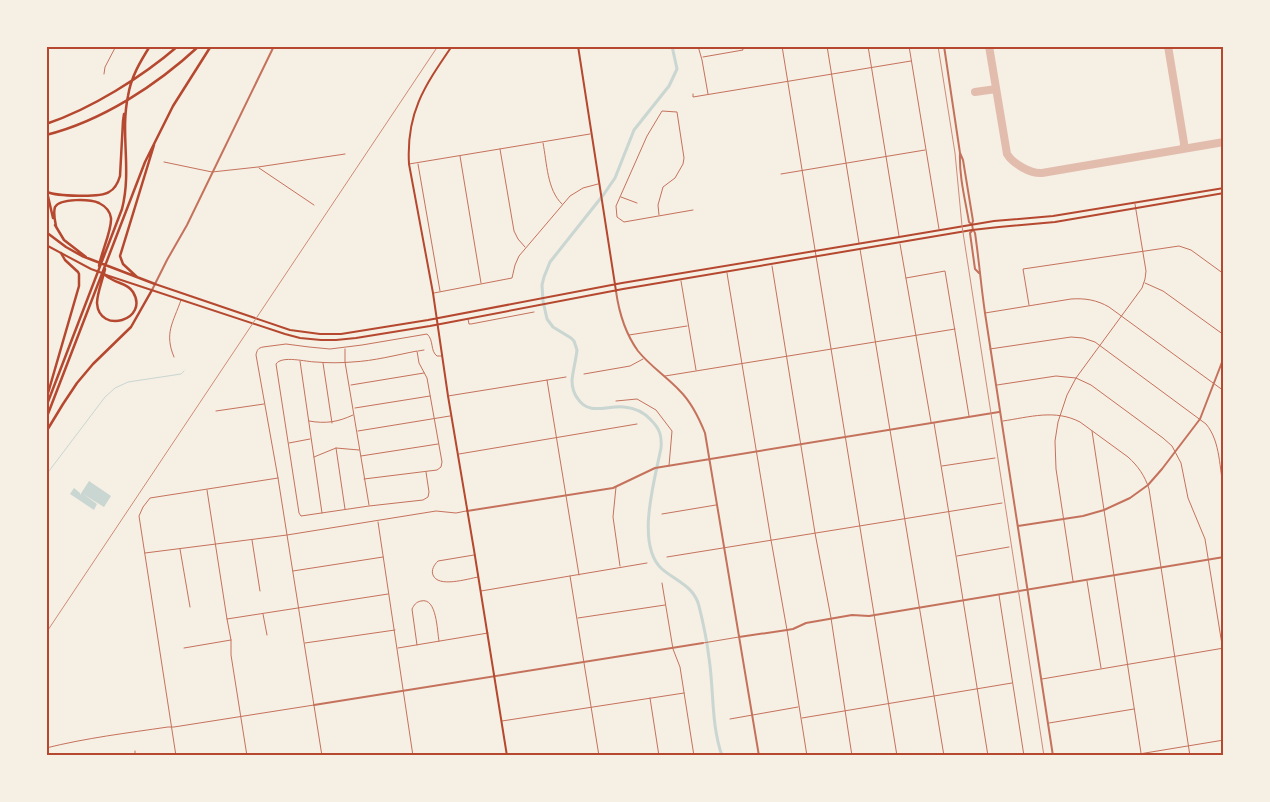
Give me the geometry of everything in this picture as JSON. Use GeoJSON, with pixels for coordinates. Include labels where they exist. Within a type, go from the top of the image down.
{"type":"FeatureCollection","features":[{"type":"Feature","properties":{"kind":"highway"},"geometry":{"type":"LineString","coordinates":[[105,257],[120,215],[126,190],[125,125],[127,98],[137,67],[150,46]]}},
{"type":"Feature","properties":{"kind":"highway"},"geometry":{"type":"LineString","coordinates":[[46,124],[80,110],[121,87],[150,68],[178,46]]}},
{"type":"Feature","properties":{"kind":"highway"},"geometry":{"type":"LineString","coordinates":[[46,135],[72,128],[118,105],[163,76],[199,46]]}},
{"type":"Feature","properties":{"kind":"highway"},"geometry":{"type":"LineString","coordinates":[[103,274],[112,280],[128,286],[134,294],[135,308],[132,314],[121,321],[112,321],[104,317],[100,312],[97,302],[99,282],[97,275],[156,137],[211,46]]}},
{"type":"Feature","properties":{"kind":"highway"},"geometry":{"type":"LineString","coordinates":[[47,191],[58,195],[99,196],[114,188],[120,176],[123,121],[126,108]]}},
{"type":"Feature","properties":{"kind":"highway"},"geometry":{"type":"LineString","coordinates":[[137,277],[123,264],[120,253],[156,137]]}},
{"type":"Feature","properties":{"kind":"highway"},"geometry":{"type":"LineString","coordinates":[[46,208],[47,191]]}},
{"type":"Feature","properties":{"kind":"highway"},"geometry":{"type":"LineString","coordinates":[[47,191],[56,226],[64,240],[87,258]]}},
{"type":"Feature","properties":{"kind":"highway"},"geometry":{"type":"LineString","coordinates":[[46,419],[99,282],[111,223],[109,213],[104,205],[98,202],[63,201],[55,208],[56,226]]}},
{"type":"Feature","properties":{"kind":"highway"},"geometry":{"type":"LineString","coordinates":[[46,232],[87,258],[155,284]]}},
{"type":"Feature","properties":{"kind":"highway"},"geometry":{"type":"LineString","coordinates":[[46,400],[79,286],[78,272],[65,260],[61,253]]}},
{"type":"Feature","properties":{"kind":"highway"},"geometry":{"type":"LineString","coordinates":[[46,407],[99,282]]}},
{"type":"Feature","properties":{"kind":"highway"},"geometry":{"type":"LineString","coordinates":[[46,432],[77,383],[131,327],[152,290]]}},
{"type":"Feature","properties":{"kind":"main road"},"geometry":{"type":"LineString","coordinates":[[452,46],[426,85],[418,102],[410,129],[408,146],[409,164],[433,293],[451,416],[507,756]]}},
{"type":"Feature","properties":{"kind":"main road"},"geometry":{"type":"LineString","coordinates":[[578,46],[616,291]]}},
{"type":"Feature","properties":{"kind":"main road"},"geometry":{"type":"LineString","coordinates":[[155,284],[295,331],[310,334],[350,333],[615,284],[899,236],[994,221],[1046,217],[1224,188]]}},
{"type":"Feature","properties":{"kind":"main road"},"geometry":{"type":"LineString","coordinates":[[46,245],[103,274],[281,333],[316,340],[349,339],[540,304],[972,230],[1055,222],[1224,193]]}},
{"type":"Feature","properties":{"kind":"street"},"geometry":{"type":"LineString","coordinates":[[104,74],[105,67],[116,46]]}},
{"type":"Feature","properties":{"kind":"street"},"geometry":{"type":"LineString","coordinates":[[152,290],[187,225],[274,46]]}},
{"type":"Feature","properties":{"kind":"street"},"geometry":{"type":"LineString","coordinates":[[698,46],[702,57],[708,94]]}},
{"type":"Feature","properties":{"kind":"street"},"geometry":{"type":"LineString","coordinates":[[702,57],[743,50],[742,46]]}},
{"type":"Feature","properties":{"kind":"street"},"geometry":{"type":"LineString","coordinates":[[782,46],[897,756]]}},
{"type":"Feature","properties":{"kind":"street"},"geometry":{"type":"LineString","coordinates":[[827,46],[859,243]]}},
{"type":"Feature","properties":{"kind":"street"},"geometry":{"type":"LineString","coordinates":[[868,46],[899,236]]}},
{"type":"Feature","properties":{"kind":"street"},"geometry":{"type":"LineString","coordinates":[[909,46],[939,230]]}},
{"type":"Feature","properties":{"kind":"street"},"geometry":{"type":"LineString","coordinates":[[944,46],[960,153],[963,191],[969,222],[972,225]]}},
{"type":"Feature","properties":{"kind":"street"},"geometry":{"type":"LineString","coordinates":[[692,94],[693,97],[911,61]]}},
{"type":"Feature","properties":{"kind":"street"},"geometry":{"type":"LineString","coordinates":[[659,216],[658,205],[663,187],[675,178],[683,164],[684,158],[677,112],[662,111],[647,136],[616,206],[617,217],[624,222],[659,216],[693,210]]}},
{"type":"Feature","properties":{"kind":"street"},"geometry":{"type":"LineString","coordinates":[[409,164],[591,134]]}},
{"type":"Feature","properties":{"kind":"street"},"geometry":{"type":"LineString","coordinates":[[543,142],[551,188],[555,197],[563,205]]}},
{"type":"Feature","properties":{"kind":"street"},"geometry":{"type":"LineString","coordinates":[[500,149],[514,231],[518,240],[526,248]]}},
{"type":"Feature","properties":{"kind":"street"},"geometry":{"type":"LineString","coordinates":[[781,174],[925,150]]}},
{"type":"Feature","properties":{"kind":"street"},"geometry":{"type":"LineString","coordinates":[[960,153],[963,160],[973,221],[970,234],[972,252],[975,270],[979,273]]}},
{"type":"Feature","properties":{"kind":"street"},"geometry":{"type":"LineString","coordinates":[[164,162],[212,172],[346,154]]}},
{"type":"Feature","properties":{"kind":"street"},"geometry":{"type":"LineString","coordinates":[[460,156],[482,284]]}},
{"type":"Feature","properties":{"kind":"street"},"geometry":{"type":"LineString","coordinates":[[418,163],[440,292]]}},
{"type":"Feature","properties":{"kind":"street"},"geometry":{"type":"LineString","coordinates":[[258,167],[314,205]]}},
{"type":"Feature","properties":{"kind":"street"},"geometry":{"type":"LineString","coordinates":[[433,293],[512,278],[517,260],[570,196],[578,190],[599,184]]}},
{"type":"Feature","properties":{"kind":"street"},"geometry":{"type":"LineString","coordinates":[[620,197],[637,204]]}},
{"type":"Feature","properties":{"kind":"street"},"geometry":{"type":"LineString","coordinates":[[1073,582],[1055,460],[1055,441],[1060,415],[1067,395],[1076,378],[1144,283],[1146,271],[1135,203]]}},
{"type":"Feature","properties":{"kind":"street"},"geometry":{"type":"LineString","coordinates":[[972,230],[975,234],[990,349],[1053,756]]}},
{"type":"Feature","properties":{"kind":"street"},"geometry":{"type":"LineString","coordinates":[[900,243],[949,511],[988,756]]}},
{"type":"Feature","properties":{"kind":"street"},"geometry":{"type":"LineString","coordinates":[[1029,306],[1023,269],[1174,246],[1192,251],[1224,274]]}},
{"type":"Feature","properties":{"kind":"street"},"geometry":{"type":"LineString","coordinates":[[860,249],[944,756]]}},
{"type":"Feature","properties":{"kind":"street"},"geometry":{"type":"LineString","coordinates":[[772,264],[852,756]]}},
{"type":"Feature","properties":{"kind":"street"},"geometry":{"type":"LineString","coordinates":[[906,278],[945,271],[969,417]]}},
{"type":"Feature","properties":{"kind":"street"},"geometry":{"type":"LineString","coordinates":[[727,272],[807,756]]}},
{"type":"Feature","properties":{"kind":"street"},"geometry":{"type":"LineString","coordinates":[[680,280],[696,371]]}},
{"type":"Feature","properties":{"kind":"street"},"geometry":{"type":"LineString","coordinates":[[1144,283],[1163,291],[1224,335]]}},
{"type":"Feature","properties":{"kind":"street"},"geometry":{"type":"LineString","coordinates":[[616,291],[621,318],[628,335],[644,358],[680,391],[694,409],[705,433],[759,756]]}},
{"type":"Feature","properties":{"kind":"street"},"geometry":{"type":"LineString","coordinates":[[985,312],[1084,298],[1103,304],[1224,391]]}},
{"type":"Feature","properties":{"kind":"street"},"geometry":{"type":"LineString","coordinates":[[174,357],[169,334],[181,300]]}},
{"type":"Feature","properties":{"kind":"street"},"geometry":{"type":"LineString","coordinates":[[468,318],[469,324],[471,324],[534,312]]}},
{"type":"Feature","properties":{"kind":"street"},"geometry":{"type":"LineString","coordinates":[[628,335],[688,326]]}},
{"type":"Feature","properties":{"kind":"street"},"geometry":{"type":"LineString","coordinates":[[664,376],[955,329]]}},
{"type":"Feature","properties":{"kind":"street"},"geometry":{"type":"LineString","coordinates":[[322,756],[278,478],[256,355],[259,348],[286,344],[321,348],[345,347],[427,334],[431,340],[433,353],[437,356],[442,356]]}},
{"type":"Feature","properties":{"kind":"street"},"geometry":{"type":"LineString","coordinates":[[990,349],[1071,337],[1089,340],[1100,346],[1200,419],[1209,428],[1214,438],[1224,490]]}},
{"type":"Feature","properties":{"kind":"street"},"geometry":{"type":"LineString","coordinates":[[345,347],[345,362],[369,506]]}},
{"type":"Feature","properties":{"kind":"street"},"geometry":{"type":"LineString","coordinates":[[424,350],[368,360],[345,362],[280,360],[276,364],[301,516],[423,500],[428,497],[429,492],[426,472]]}},
{"type":"Feature","properties":{"kind":"street"},"geometry":{"type":"LineString","coordinates":[[364,479],[426,472],[437,470],[441,467],[442,462],[428,378],[419,362],[417,351]]}},
{"type":"Feature","properties":{"kind":"street"},"geometry":{"type":"LineString","coordinates":[[1018,526],[1083,516],[1104,510],[1130,498],[1148,484],[1176,452],[1200,419],[1224,357]]}},
{"type":"Feature","properties":{"kind":"street"},"geometry":{"type":"LineString","coordinates":[[584,374],[630,366],[644,358]]}},
{"type":"Feature","properties":{"kind":"street"},"geometry":{"type":"LineString","coordinates":[[300,360],[322,514]]}},
{"type":"Feature","properties":{"kind":"street"},"geometry":{"type":"LineString","coordinates":[[323,362],[332,423]]}},
{"type":"Feature","properties":{"kind":"street"},"geometry":{"type":"LineString","coordinates":[[350,385],[424,373]]}},
{"type":"Feature","properties":{"kind":"street"},"geometry":{"type":"LineString","coordinates":[[996,385],[1056,376],[1076,378],[1091,385],[1163,438],[1176,452],[1183,469],[1188,498],[1204,534],[1224,657]]}},
{"type":"Feature","properties":{"kind":"street"},"geometry":{"type":"LineString","coordinates":[[448,396],[566,377]]}},
{"type":"Feature","properties":{"kind":"street"},"geometry":{"type":"LineString","coordinates":[[547,380],[579,575]]}},
{"type":"Feature","properties":{"kind":"street"},"geometry":{"type":"LineString","coordinates":[[353,408],[431,396]]}},
{"type":"Feature","properties":{"kind":"street"},"geometry":{"type":"LineString","coordinates":[[616,401],[637,399],[656,410],[672,431],[669,466]]}},
{"type":"Feature","properties":{"kind":"street"},"geometry":{"type":"LineString","coordinates":[[216,411],[265,403]]}},
{"type":"Feature","properties":{"kind":"street"},"geometry":{"type":"LineString","coordinates":[[145,553],[287,535],[436,511],[456,513],[566,495],[616,486],[655,468],[1000,412]]}},
{"type":"Feature","properties":{"kind":"street"},"geometry":{"type":"LineString","coordinates":[[1002,421],[1047,414],[1073,419],[1092,430],[1135,463],[1142,473],[1148,484],[1190,756]]}},
{"type":"Feature","properties":{"kind":"street"},"geometry":{"type":"LineString","coordinates":[[308,421],[332,423],[354,415]]}},
{"type":"Feature","properties":{"kind":"street"},"geometry":{"type":"LineString","coordinates":[[357,431],[451,416]]}},
{"type":"Feature","properties":{"kind":"street"},"geometry":{"type":"LineString","coordinates":[[458,454],[637,424]]}},
{"type":"Feature","properties":{"kind":"street"},"geometry":{"type":"LineString","coordinates":[[1092,430],[1134,709],[1143,754]]}},
{"type":"Feature","properties":{"kind":"street"},"geometry":{"type":"LineString","coordinates":[[288,443],[310,439]]}},
{"type":"Feature","properties":{"kind":"street"},"geometry":{"type":"LineString","coordinates":[[361,456],[439,444]]}},
{"type":"Feature","properties":{"kind":"street"},"geometry":{"type":"LineString","coordinates":[[314,457],[336,448],[360,450]]}},
{"type":"Feature","properties":{"kind":"street"},"geometry":{"type":"LineString","coordinates":[[336,448],[345,510]]}},
{"type":"Feature","properties":{"kind":"street"},"geometry":{"type":"LineString","coordinates":[[941,467],[995,458]]}},
{"type":"Feature","properties":{"kind":"street"},"geometry":{"type":"LineString","coordinates":[[176,756],[139,516],[150,498],[278,478]]}},
{"type":"Feature","properties":{"kind":"street"},"geometry":{"type":"LineString","coordinates":[[616,486],[613,517],[620,567]]}},
{"type":"Feature","properties":{"kind":"street"},"geometry":{"type":"LineString","coordinates":[[207,489],[231,640],[231,655],[246,756]]}},
{"type":"Feature","properties":{"kind":"street"},"geometry":{"type":"LineString","coordinates":[[667,557],[1002,503]]}},
{"type":"Feature","properties":{"kind":"street"},"geometry":{"type":"LineString","coordinates":[[662,514],[718,505]]}},
{"type":"Feature","properties":{"kind":"street"},"geometry":{"type":"LineString","coordinates":[[377,521],[413,756]]}},
{"type":"Feature","properties":{"kind":"street"},"geometry":{"type":"LineString","coordinates":[[252,539],[260,591]]}},
{"type":"Feature","properties":{"kind":"street"},"geometry":{"type":"LineString","coordinates":[[956,556],[1009,547]]}},
{"type":"Feature","properties":{"kind":"street"},"geometry":{"type":"LineString","coordinates":[[180,549],[190,607]]}},
{"type":"Feature","properties":{"kind":"street"},"geometry":{"type":"LineString","coordinates":[[475,555],[438,562],[433,568],[433,574],[435,579],[442,583],[478,577]]}},
{"type":"Feature","properties":{"kind":"street"},"geometry":{"type":"LineString","coordinates":[[293,571],[383,557]]}},
{"type":"Feature","properties":{"kind":"street"},"geometry":{"type":"LineString","coordinates":[[46,748],[72,742],[240,718],[673,649],[793,629],[806,623],[831,618],[875,615],[1224,557]]}},
{"type":"Feature","properties":{"kind":"street"},"geometry":{"type":"LineString","coordinates":[[481,591],[647,563]]}},
{"type":"Feature","properties":{"kind":"street"},"geometry":{"type":"LineString","coordinates":[[570,576],[599,756]]}},
{"type":"Feature","properties":{"kind":"street"},"geometry":{"type":"LineString","coordinates":[[1087,580],[1101,669]]}},
{"type":"Feature","properties":{"kind":"street"},"geometry":{"type":"LineString","coordinates":[[662,583],[673,649],[680,667],[694,756]]}},
{"type":"Feature","properties":{"kind":"street"},"geometry":{"type":"LineString","coordinates":[[226,618],[389,594]]}},
{"type":"Feature","properties":{"kind":"street"},"geometry":{"type":"LineString","coordinates":[[998,595],[1024,756]]}},
{"type":"Feature","properties":{"kind":"street"},"geometry":{"type":"LineString","coordinates":[[418,645],[412,609],[420,601],[426,601],[432,606],[439,641]]}},
{"type":"Feature","properties":{"kind":"street"},"geometry":{"type":"LineString","coordinates":[[577,618],[666,604]]}},
{"type":"Feature","properties":{"kind":"street"},"geometry":{"type":"LineString","coordinates":[[263,613],[267,635]]}},
{"type":"Feature","properties":{"kind":"street"},"geometry":{"type":"LineString","coordinates":[[304,643],[394,630]]}},
{"type":"Feature","properties":{"kind":"street"},"geometry":{"type":"LineString","coordinates":[[397,648],[488,633]]}},
{"type":"Feature","properties":{"kind":"street"},"geometry":{"type":"LineString","coordinates":[[184,648],[231,640]]}},
{"type":"Feature","properties":{"kind":"street"},"geometry":{"type":"LineString","coordinates":[[1041,679],[1223,649]]}},
{"type":"Feature","properties":{"kind":"street"},"geometry":{"type":"LineString","coordinates":[[801,718],[1012,684]]}},
{"type":"Feature","properties":{"kind":"street"},"geometry":{"type":"LineString","coordinates":[[502,721],[684,692]]}},
{"type":"Feature","properties":{"kind":"street"},"geometry":{"type":"LineString","coordinates":[[650,698],[659,756]]}},
{"type":"Feature","properties":{"kind":"street"},"geometry":{"type":"LineString","coordinates":[[730,719],[799,707]]}},
{"type":"Feature","properties":{"kind":"street"},"geometry":{"type":"LineString","coordinates":[[1048,723],[1134,709]]}},
{"type":"Feature","properties":{"kind":"street"},"geometry":{"type":"LineString","coordinates":[[1128,756],[1224,740]]}},
{"type":"Feature","properties":{"kind":"street"},"geometry":{"type":"LineString","coordinates":[[134,751],[135,756]]}},
{"type":"Feature","properties":{"kind":"shaded area"},"geometry":{"type":"Polygon","coordinates":[[[89,481],[111,496],[104,507],[83,494],[97,504],[94,510],[70,494],[74,488],[80,495],[89,481]]]}},
{"type":"Feature","properties":{"kind":"waterway"},"geometry":{"type":"LineString","coordinates":[[672,46],[677,69],[669,86],[634,130],[615,178],[550,262],[542,285],[543,301],[547,319],[553,327],[574,341],[577,350],[572,385],[575,395],[582,404],[599,409],[618,407],[636,409],[648,417],[660,433],[661,448],[649,511],[648,528],[650,544],[654,558],[662,569],[684,584],[697,599],[705,632],[711,670],[716,732],[722,756]]}},
{"type":"Feature","properties":{"kind":"waterway"},"geometry":{"type":"LineString","coordinates":[[46,475],[105,397],[115,388],[128,382],[181,374],[184,371]]}},
{"type":"Feature","properties":{"kind":"taxiway"},"geometry":{"type":"LineString","coordinates":[[989,46],[1007,154],[1018,165],[1028,170],[1042,173],[1224,142]]}},
{"type":"Feature","properties":{"kind":"taxiway"},"geometry":{"type":"LineString","coordinates":[[1168,46],[1184,143],[1182,149]]}},
{"type":"Feature","properties":{"kind":"taxiway"},"geometry":{"type":"LineString","coordinates":[[975,92],[996,89]]}},
{"type":"Feature","properties":{"kind":"railway"},"geometry":{"type":"LineString","coordinates":[[46,633],[438,46]]}},
{"type":"Feature","properties":{"kind":"railway"},"geometry":{"type":"LineString","coordinates":[[938,46],[955,153],[962,226],[1044,756]]}}]}
